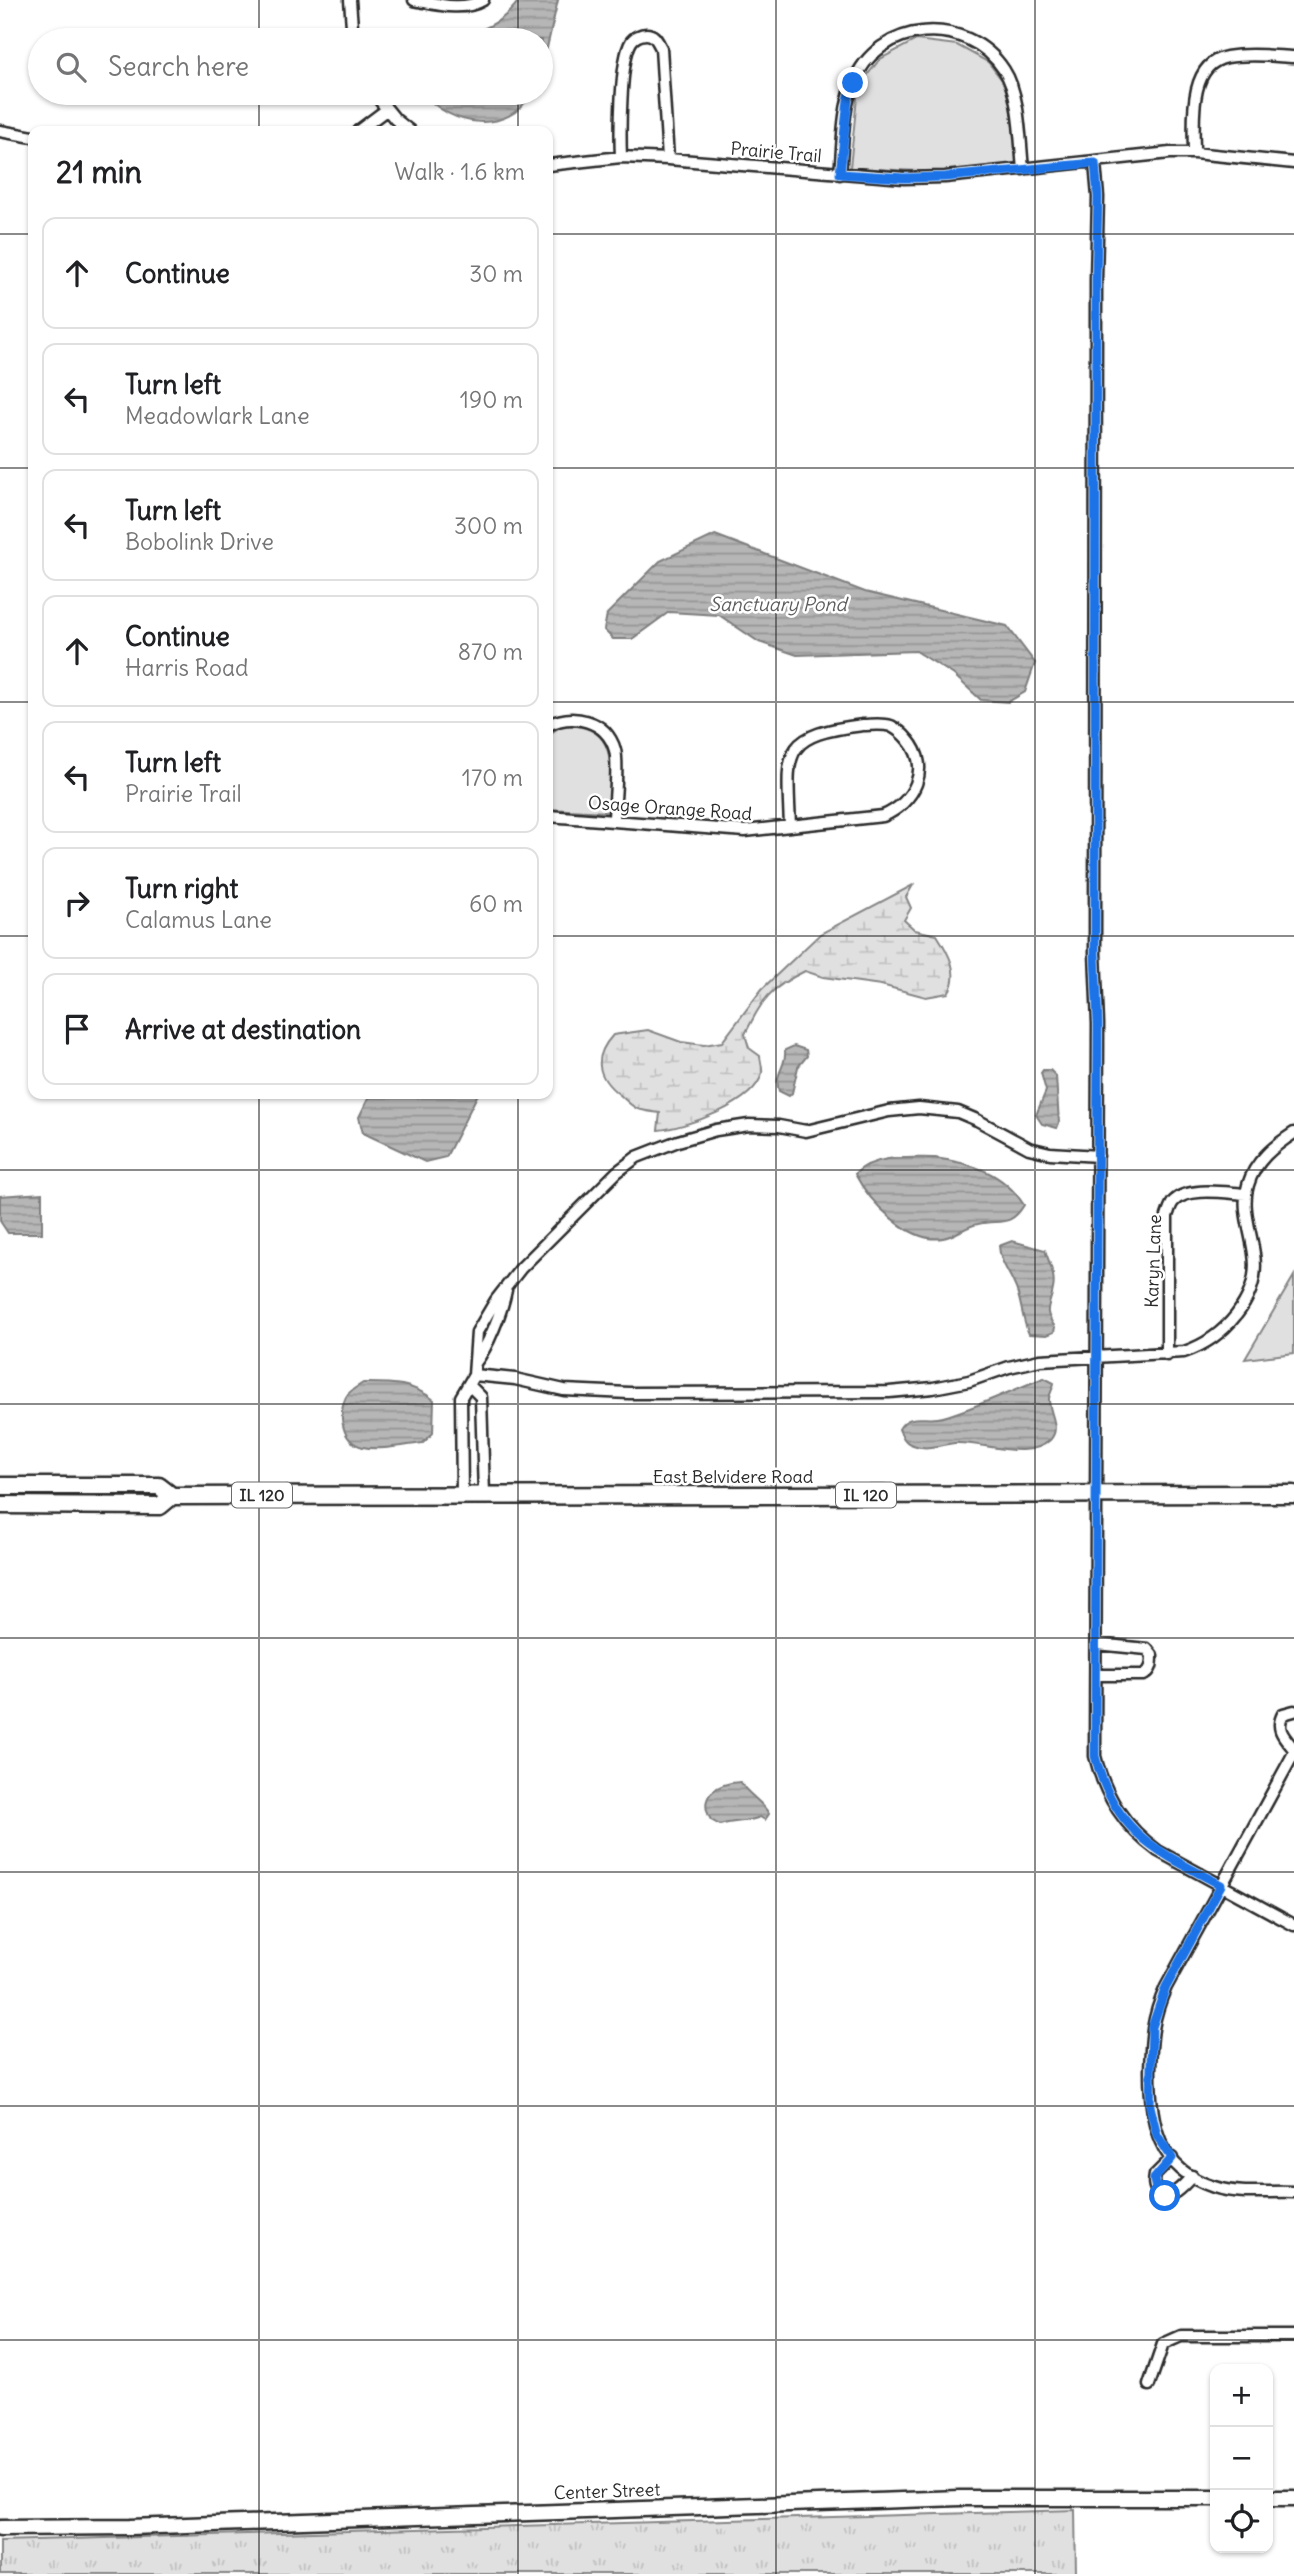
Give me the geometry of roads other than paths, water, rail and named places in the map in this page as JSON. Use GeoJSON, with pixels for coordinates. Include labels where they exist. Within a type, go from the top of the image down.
{"type":"FeatureCollection","features":[{"type":"Feature","properties":{"kind":"main road","name":"East Belvidere Road"},"geometry":{"type":"LineString","coordinates":[[0,1486],[159,1486],[172,1496],[1294,1494]]}},
{"type":"Feature","properties":{"kind":"main road","name":"East Belvidere Road"},"geometry":{"type":"LineString","coordinates":[[0,1505],[160,1506],[172,1496]]}},
{"type":"Feature","properties":{"kind":"street"},"geometry":{"type":"LineString","coordinates":[[350,0],[352,28]]}},
{"type":"Feature","properties":{"kind":"street"},"geometry":{"type":"LineString","coordinates":[[414,0],[452,6],[477,4],[483,0]]}},
{"type":"Feature","properties":{"kind":"street"},"geometry":{"type":"LineString","coordinates":[[840,174],[848,100],[861,67],[885,43],[917,31],[933,30],[949,32],[981,46],[1005,71],[1012,88],[1023,169]]}},
{"type":"Feature","properties":{"kind":"street"},"geometry":{"type":"LineString","coordinates":[[621,157],[620,117],[627,58],[631,41],[647,34],[656,38],[661,48],[668,159]]}},
{"type":"Feature","properties":{"kind":"street"},"geometry":{"type":"LineString","coordinates":[[1194,153],[1198,85],[1213,63],[1226,57],[1294,57]]}},
{"type":"Feature","properties":{"kind":"street"},"geometry":{"type":"LineString","coordinates":[[382,105],[404,126]]}},
{"type":"Feature","properties":{"kind":"street"},"geometry":{"type":"LineString","coordinates":[[365,126],[386,110]]}},
{"type":"Feature","properties":{"kind":"street"},"geometry":{"type":"LineString","coordinates":[[0,131],[28,136]]}},
{"type":"Feature","properties":{"kind":"street","name":"Prairie Trail"},"geometry":{"type":"LineString","coordinates":[[553,164],[621,157],[904,178],[945,177],[1194,153],[1294,163]]}},
{"type":"Feature","properties":{"kind":"street"},"geometry":{"type":"LineString","coordinates":[[1095,163],[1098,197],[1095,738],[1098,1356],[1095,1756],[1106,1791],[1116,1808],[1131,1829],[1151,1846],[1294,1925]]}},
{"type":"Feature","properties":{"kind":"street"},"geometry":{"type":"LineString","coordinates":[[553,723],[575,718],[587,720],[606,734],[615,750],[614,821]]}},
{"type":"Feature","properties":{"kind":"street","name":"Osage Orange Road"},"geometry":{"type":"LineString","coordinates":[[553,816],[745,831],[883,816],[894,812],[908,800],[918,780],[918,754],[903,734],[891,726],[863,725],[813,734],[798,744],[787,767],[790,826]]}},
{"type":"Feature","properties":{"kind":"street"},"geometry":{"type":"LineString","coordinates":[[462,1495],[461,1398],[472,1380],[475,1363],[482,1354],[504,1302],[506,1289],[521,1268],[617,1172],[634,1159],[670,1143],[716,1130],[749,1125],[779,1126],[806,1131],[889,1111],[919,1108],[958,1112],[1039,1150],[1098,1156]]}},
{"type":"Feature","properties":{"kind":"street"},"geometry":{"type":"LineString","coordinates":[[472,1380],[515,1378],[564,1390],[629,1393],[889,1392],[969,1381],[1040,1360],[1167,1355],[1202,1346],[1219,1335],[1235,1316],[1253,1281],[1255,1257],[1245,1200],[1249,1181],[1262,1158],[1294,1133]]}},
{"type":"Feature","properties":{"kind":"street","name":"Karyn Lane"},"geometry":{"type":"LineString","coordinates":[[1167,1355],[1167,1216],[1171,1203],[1193,1193],[1246,1194]]}},
{"type":"Feature","properties":{"kind":"street"},"geometry":{"type":"LineString","coordinates":[[472,1380],[481,1397],[484,1495]]}},
{"type":"Feature","properties":{"kind":"street"},"geometry":{"type":"LineString","coordinates":[[1096,1675],[1144,1675],[1150,1672],[1152,1665],[1152,1655],[1147,1649],[1097,1644]]}},
{"type":"Feature","properties":{"kind":"street"},"geometry":{"type":"LineString","coordinates":[[1294,1711],[1283,1714],[1279,1722],[1280,1733],[1294,1751],[1166,1987],[1152,2027],[1150,2106],[1157,2135],[1172,2158],[1192,2176],[1226,2190],[1294,2192]]}},
{"type":"Feature","properties":{"kind":"street"},"geometry":{"type":"LineString","coordinates":[[1172,2158],[1154,2179],[1159,2193],[1165,2196],[1172,2194],[1192,2176]]}},
{"type":"Feature","properties":{"kind":"street"},"geometry":{"type":"LineString","coordinates":[[1149,2385],[1163,2344],[1181,2336],[1294,2336]]}},
{"type":"Feature","properties":{"kind":"street","name":"Center Street"},"geometry":{"type":"LineString","coordinates":[[0,2528],[130,2527],[960,2498],[1210,2498]]}},
{"type":"Feature","properties":{"kind":"street"},"geometry":{"type":"LineString","coordinates":[[1273,2498],[1294,2498]]}},
{"type":"Feature","properties":{"kind":"water"},"geometry":{"type":"Polygon","coordinates":[[[519,0],[558,0],[552,28],[485,28],[508,13],[519,0]]]}},
{"type":"Feature","properties":{"kind":"water"},"geometry":{"type":"Polygon","coordinates":[[[434,105],[522,105],[509,116],[494,121],[479,122],[448,113],[434,105]]]}},
{"type":"Feature","properties":{"kind":"water","name":"Sanctuary Pond"},"geometry":{"type":"Polygon","coordinates":[[[715,535],[865,592],[1007,626],[1035,663],[1025,692],[1008,702],[981,700],[954,675],[916,651],[797,655],[759,642],[719,615],[669,612],[632,639],[613,639],[604,630],[607,614],[660,561],[715,535]]]}},
{"type":"Feature","properties":{"kind":"water"},"geometry":{"type":"Polygon","coordinates":[[[794,1046],[806,1050],[807,1056],[798,1067],[789,1096],[779,1091],[778,1080],[785,1050],[794,1046]]]}},
{"type":"Feature","properties":{"kind":"water"},"geometry":{"type":"Polygon","coordinates":[[[1043,1070],[1050,1070],[1056,1076],[1057,1128],[1042,1124],[1036,1115],[1046,1091],[1041,1073],[1043,1070]]]}},
{"type":"Feature","properties":{"kind":"water"},"geometry":{"type":"Polygon","coordinates":[[[368,1099],[475,1099],[446,1157],[425,1162],[363,1133],[359,1117],[368,1099]]]}},
{"type":"Feature","properties":{"kind":"water"},"geometry":{"type":"Polygon","coordinates":[[[935,1158],[985,1171],[1006,1184],[1024,1205],[1009,1220],[978,1224],[947,1237],[930,1238],[904,1228],[891,1218],[861,1185],[855,1174],[882,1160],[935,1158]]]}},
{"type":"Feature","properties":{"kind":"water"},"geometry":{"type":"Polygon","coordinates":[[[42,1193],[42,1233],[8,1233],[0,1221],[0,1196],[42,1193]]]}},
{"type":"Feature","properties":{"kind":"water"},"geometry":{"type":"Polygon","coordinates":[[[1012,1241],[1045,1250],[1054,1279],[1048,1312],[1055,1327],[1054,1332],[1047,1335],[1029,1334],[1026,1328],[1017,1290],[999,1246],[1012,1241]]]}},
{"type":"Feature","properties":{"kind":"water"},"geometry":{"type":"Polygon","coordinates":[[[1044,1378],[1054,1383],[1049,1403],[1055,1430],[1050,1440],[1041,1446],[1017,1450],[966,1443],[918,1447],[908,1443],[899,1429],[908,1420],[937,1418],[955,1413],[1044,1378]]]}},
{"type":"Feature","properties":{"kind":"water"},"geometry":{"type":"Polygon","coordinates":[[[363,1383],[409,1387],[434,1400],[433,1433],[423,1443],[376,1448],[356,1444],[343,1427],[342,1411],[348,1395],[363,1383]]]}},
{"type":"Feature","properties":{"kind":"water"},"geometry":{"type":"Polygon","coordinates":[[[740,1782],[766,1809],[769,1814],[765,1820],[760,1817],[720,1825],[711,1820],[706,1804],[712,1792],[724,1785],[740,1782]]]}}]}
